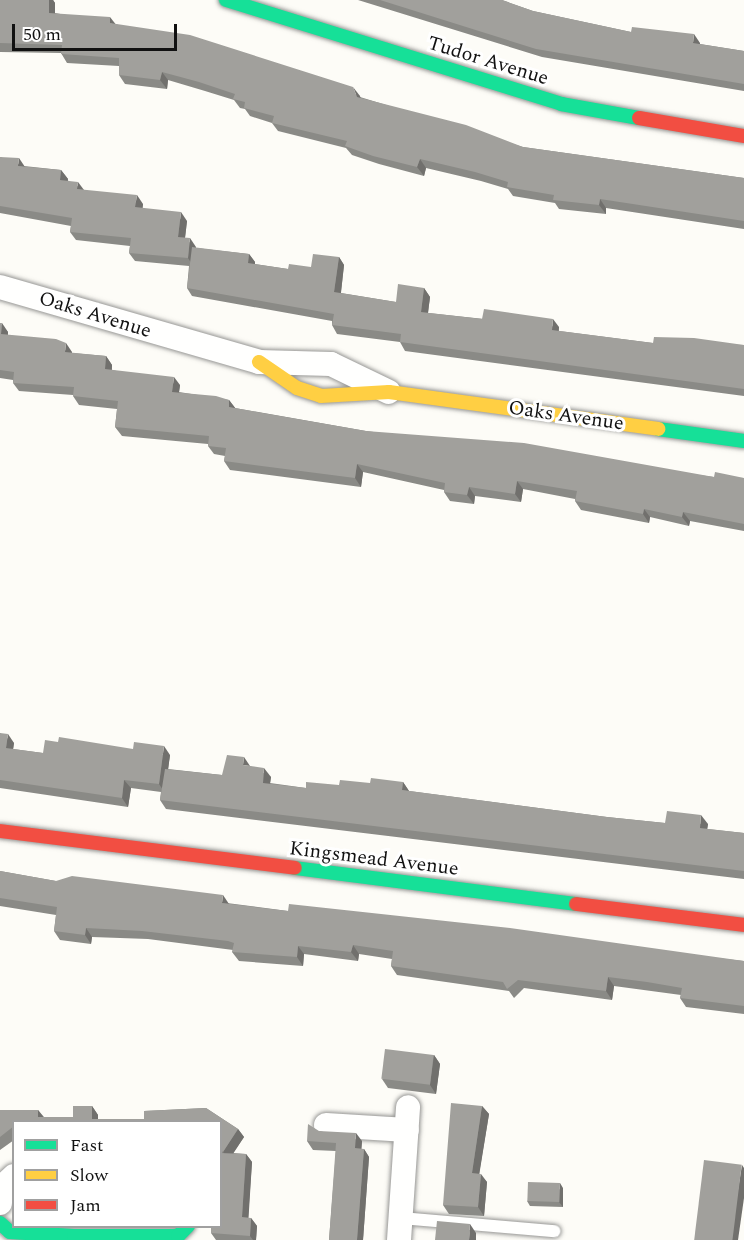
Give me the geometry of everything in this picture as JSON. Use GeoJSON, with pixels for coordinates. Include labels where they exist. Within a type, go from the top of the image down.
{"type":"FeatureCollection","features":[{"type":"Feature","properties":{"kind":"street","name":"Tudor Avenue"},"geometry":{"type":"LineString","coordinates":[[226,0],[561,104],[744,136]]}},
{"type":"Feature","properties":{"kind":"street","name":"Oaks Avenue"},"geometry":{"type":"LineString","coordinates":[[0,287],[259,362],[331,364],[389,392]]}},
{"type":"Feature","properties":{"kind":"street","name":"Oaks Avenue"},"geometry":{"type":"LineString","coordinates":[[259,362],[297,388],[321,396],[389,392],[744,441]]}},
{"type":"Feature","properties":{"kind":"street","name":"Kingsmead Avenue"},"geometry":{"type":"LineString","coordinates":[[0,831],[744,925]]}},
{"type":"Feature","properties":{"kind":"street"},"geometry":{"type":"LineString","coordinates":[[326,1125],[407,1118],[400,1229]]}},
{"type":"Feature","properties":{"kind":"street"},"geometry":{"type":"LineString","coordinates":[[0,1203],[0,1189],[12,1178]]}},
{"type":"Feature","properties":{"kind":"street"},"geometry":{"type":"LineString","coordinates":[[0,1223],[10,1232],[74,1238],[178,1236],[187,1228]]}},
{"type":"Feature","properties":{"kind":"lane"},"geometry":{"type":"LineString","coordinates":[[400,1229],[554,1231]]}},
{"type":"Feature","properties":{"kind":"building"},"geometry":{"type":"Polygon","coordinates":[[[0,0],[49,0],[49,13],[110,17],[110,23],[190,35],[353,87],[357,97],[466,125],[523,147],[744,178],[744,221],[600,199],[599,205],[553,200],[554,195],[507,187],[508,182],[475,172],[420,159],[417,167],[373,156],[345,146],[347,141],[272,123],[274,116],[244,108],[245,102],[233,99],[235,94],[199,82],[162,72],[160,80],[119,75],[119,58],[61,54],[62,45],[0,43],[0,0]]]}},
{"type":"Feature","properties":{"kind":"building"},"geometry":{"type":"Polygon","coordinates":[[[380,0],[502,0],[533,11],[631,32],[632,27],[694,34],[693,43],[744,51],[744,84],[536,49],[380,0]]]}},
{"type":"Feature","properties":{"kind":"building"},"geometry":{"type":"Polygon","coordinates":[[[0,157],[19,158],[18,166],[61,170],[60,180],[78,182],[77,189],[137,195],[135,207],[181,212],[178,237],[190,238],[188,258],[129,253],[131,238],[70,232],[72,218],[0,206],[0,157]]]}},
{"type":"Feature","properties":{"kind":"building"},"geometry":{"type":"Polygon","coordinates":[[[192,247],[249,254],[248,263],[288,269],[289,264],[311,267],[313,254],[339,257],[334,292],[396,302],[398,284],[424,288],[421,312],[482,319],[484,309],[553,319],[552,330],[653,343],[654,337],[694,338],[744,345],[744,389],[400,342],[401,334],[332,325],[334,314],[187,288],[192,247]]]}},
{"type":"Feature","properties":{"kind":"building"},"geometry":{"type":"Polygon","coordinates":[[[0,323],[2,323],[1,334],[56,339],[66,343],[65,352],[106,356],[105,369],[174,377],[172,392],[216,396],[229,400],[229,407],[366,431],[524,443],[714,477],[715,472],[744,478],[744,524],[683,512],[682,517],[644,509],[643,514],[575,501],[577,491],[517,481],[515,494],[469,487],[467,495],[444,492],[445,483],[357,464],[355,478],[224,461],[226,448],[208,446],[209,436],[115,427],[118,401],[73,396],[74,387],[13,383],[14,372],[0,370],[0,323]]]}},
{"type":"Feature","properties":{"kind":"building"},"geometry":{"type":"Polygon","coordinates":[[[0,733],[8,734],[6,748],[43,753],[45,740],[58,742],[59,737],[133,749],[134,742],[164,746],[159,784],[124,780],[122,798],[0,780],[0,733]]]}},
{"type":"Feature","properties":{"kind":"building"},"geometry":{"type":"Polygon","coordinates":[[[227,755],[244,757],[243,765],[264,768],[263,783],[306,788],[306,782],[339,785],[340,780],[370,783],[371,778],[403,782],[402,790],[607,817],[665,823],[667,811],[701,815],[700,828],[744,833],[744,871],[160,800],[165,769],[222,775],[227,755]]]}},
{"type":"Feature","properties":{"kind":"building"},"geometry":{"type":"Polygon","coordinates":[[[0,871],[56,881],[72,876],[223,895],[222,903],[288,911],[289,904],[510,928],[744,961],[744,1006],[680,998],[682,988],[608,977],[606,991],[518,980],[507,989],[503,982],[391,966],[393,951],[353,945],[351,952],[298,946],[297,957],[232,952],[234,943],[228,941],[142,931],[86,928],[85,935],[54,931],[57,907],[0,898],[0,871]]]}},
{"type":"Feature","properties":{"kind":"building"},"geometry":{"type":"Polygon","coordinates":[[[385,1049],[434,1055],[430,1085],[381,1079],[385,1049]]]}},
{"type":"Feature","properties":{"kind":"building"},"geometry":{"type":"Polygon","coordinates":[[[451,1103],[482,1106],[472,1173],[481,1174],[478,1207],[443,1205],[451,1103]]]}},
{"type":"Feature","properties":{"kind":"building"},"geometry":{"type":"Polygon","coordinates":[[[73,1106],[92,1106],[92,1119],[144,1119],[144,1111],[206,1108],[238,1129],[223,1152],[222,1120],[12,1120],[12,1128],[0,1137],[0,1110],[38,1110],[38,1117],[73,1117],[73,1106]]]}},
{"type":"Feature","properties":{"kind":"building"},"geometry":{"type":"Polygon","coordinates":[[[308,1124],[319,1131],[356,1133],[355,1148],[364,1149],[357,1240],[329,1240],[336,1143],[307,1141],[308,1124]]]}},
{"type":"Feature","properties":{"kind":"building"},"geometry":{"type":"Polygon","coordinates":[[[222,1153],[246,1154],[242,1217],[251,1218],[250,1236],[211,1233],[211,1228],[222,1228],[222,1153]]]}},
{"type":"Feature","properties":{"kind":"building"},"geometry":{"type":"Polygon","coordinates":[[[704,1160],[742,1165],[732,1240],[694,1240],[704,1160]]]}},
{"type":"Feature","properties":{"kind":"building"},"geometry":{"type":"Polygon","coordinates":[[[528,1182],[560,1183],[559,1202],[527,1201],[528,1182]]]}},
{"type":"Feature","properties":{"kind":"building"},"geometry":{"type":"Polygon","coordinates":[[[437,1221],[470,1224],[469,1240],[435,1240],[437,1221]]]}},
{"type":"Feature","properties":{"kind":"traffic: fast"},"geometry":{"type":"LineString","coordinates":[[226,0],[561,104],[639,118]]}},
{"type":"Feature","properties":{"kind":"traffic: fast"},"geometry":{"type":"LineString","coordinates":[[658,429],[744,441]]}},
{"type":"Feature","properties":{"kind":"traffic: fast"},"geometry":{"type":"LineString","coordinates":[[295,868],[576,904]]}},
{"type":"Feature","properties":{"kind":"traffic: fast"},"geometry":{"type":"LineString","coordinates":[[0,1223],[10,1232],[74,1236],[178,1236],[186,1228]]}},
{"type":"Feature","properties":{"kind":"traffic: slow"},"geometry":{"type":"LineString","coordinates":[[259,362],[297,388],[321,396],[389,392],[658,429]]}},
{"type":"Feature","properties":{"kind":"traffic: jam"},"geometry":{"type":"LineString","coordinates":[[639,118],[744,136]]}},
{"type":"Feature","properties":{"kind":"traffic: jam"},"geometry":{"type":"LineString","coordinates":[[0,831],[295,868]]}},
{"type":"Feature","properties":{"kind":"traffic: jam"},"geometry":{"type":"LineString","coordinates":[[576,904],[744,925]]}}]}
